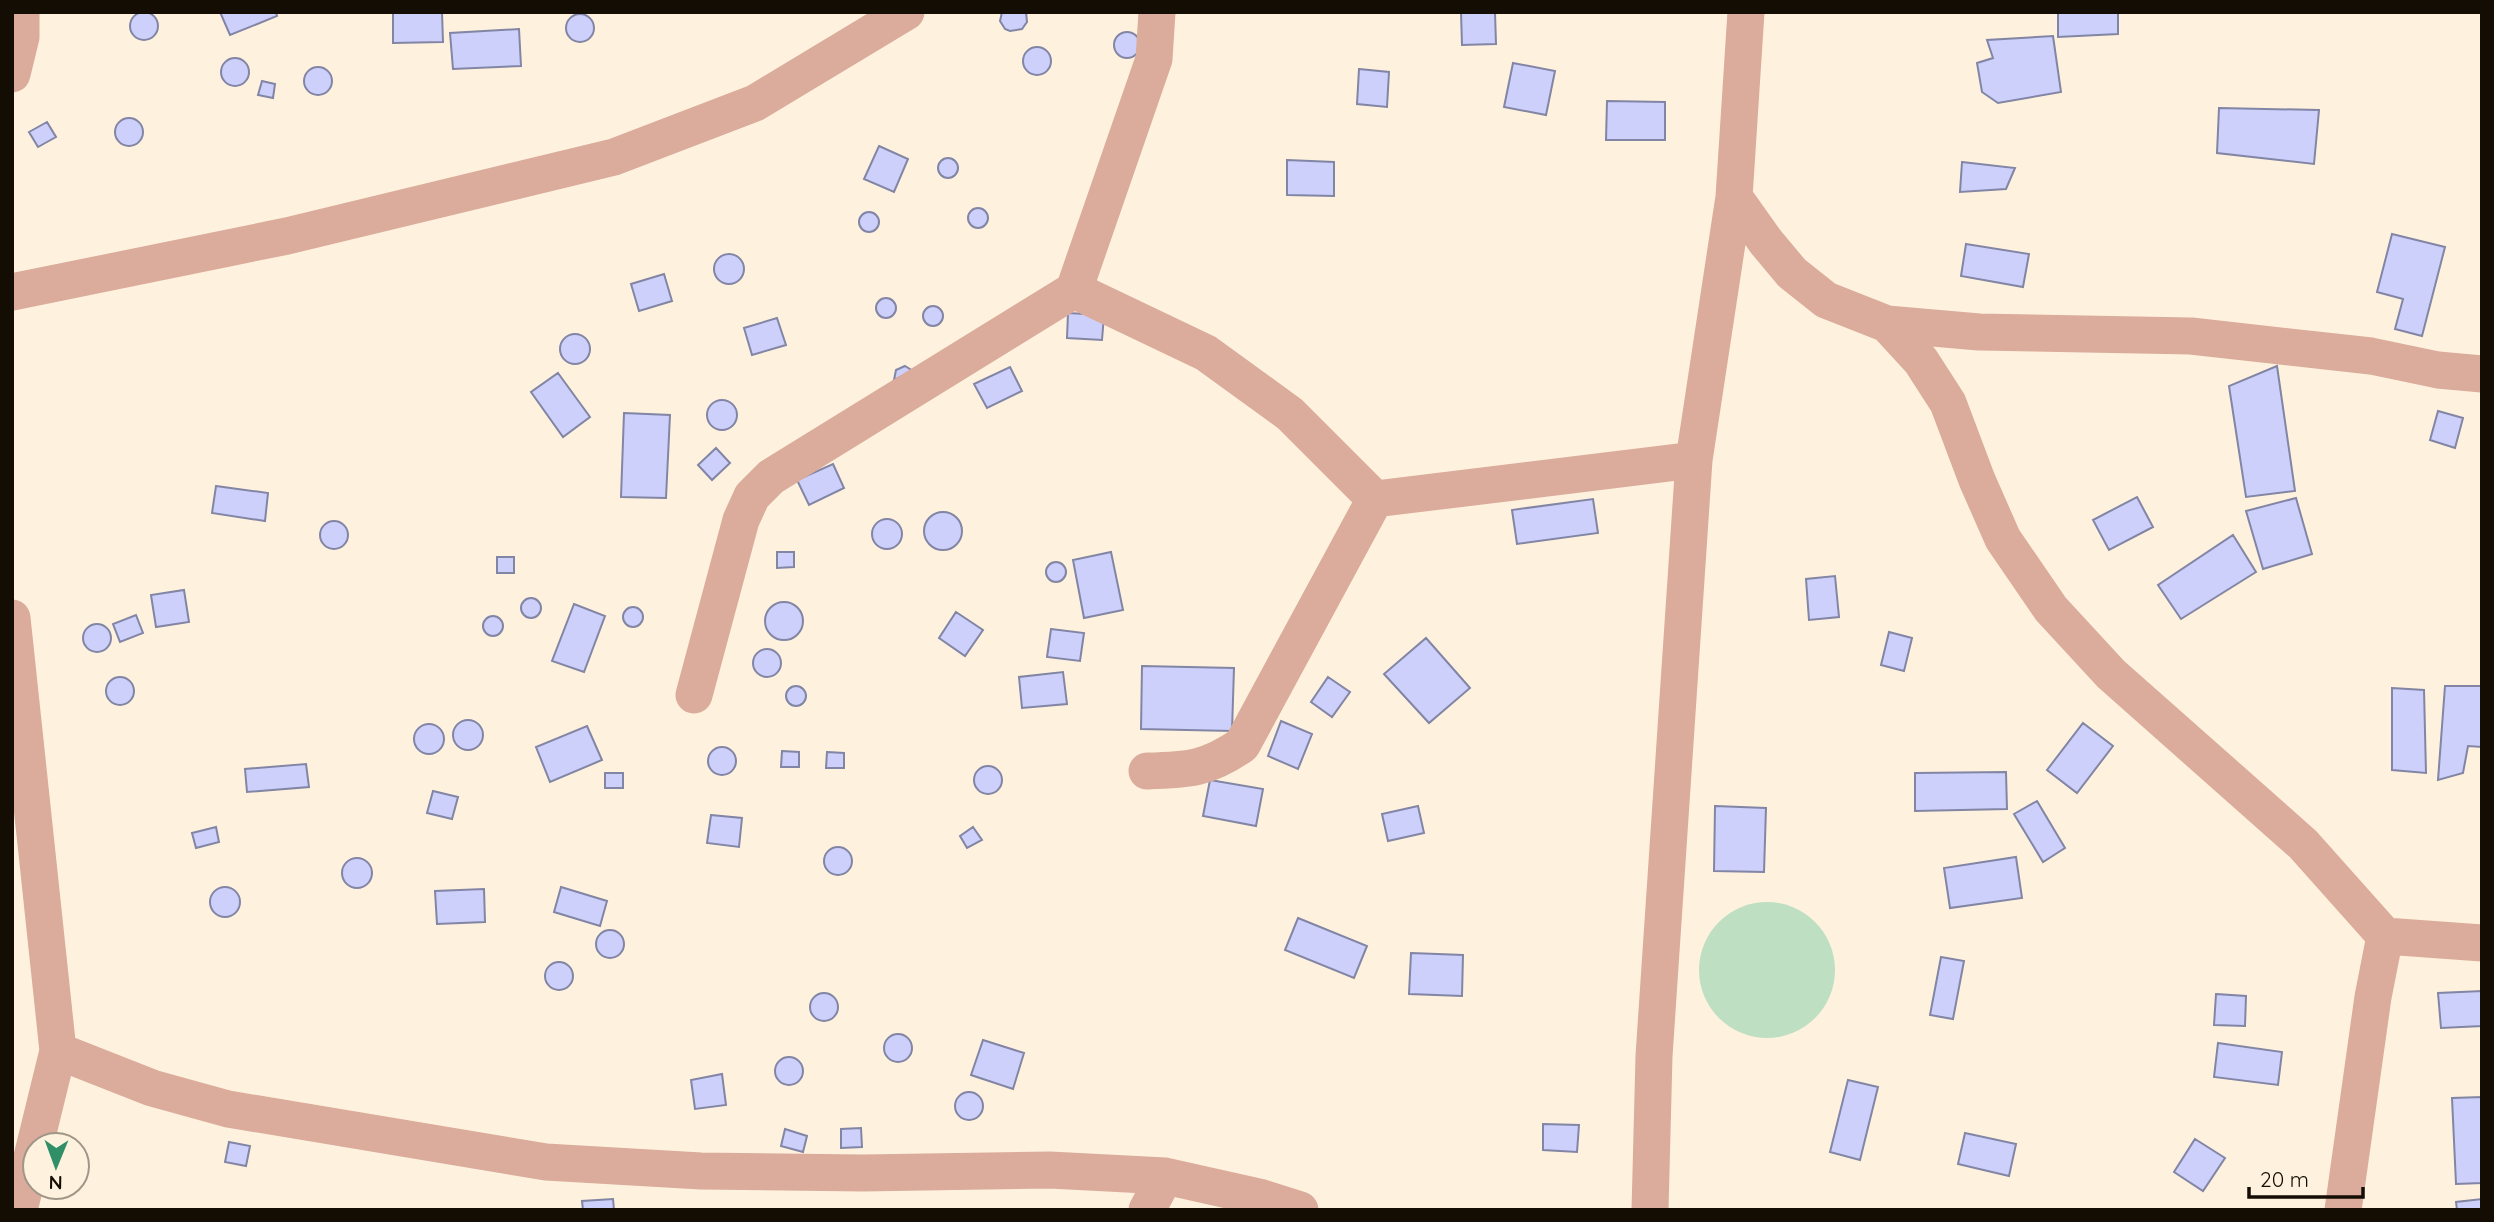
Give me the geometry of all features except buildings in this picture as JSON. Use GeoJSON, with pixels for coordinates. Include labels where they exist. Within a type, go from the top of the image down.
{"type":"FeatureCollection","features":[{"type":"Feature","properties":{"kind":"street"},"geometry":{"type":"LineString","coordinates":[[12,74],[21,37],[21,12]]}},
{"type":"Feature","properties":{"kind":"street"},"geometry":{"type":"LineString","coordinates":[[12,292],[287,236],[614,158],[755,103],[870,22],[906,12]]}},
{"type":"Feature","properties":{"kind":"street"},"geometry":{"type":"LineString","coordinates":[[694,695],[741,520],[751,496],[771,477],[1074,290],[1154,59],[1157,12]]}},
{"type":"Feature","properties":{"kind":"street"},"geometry":{"type":"LineString","coordinates":[[1650,1210],[1654,1056],[1694,460],[1734,197],[1746,12]]}},
{"type":"Feature","properties":{"kind":"street"},"geometry":{"type":"LineString","coordinates":[[1734,197],[1792,273],[1826,300],[1887,324],[1979,332],[2191,336],[2371,356],[2438,370],[2482,374]]}},
{"type":"Feature","properties":{"kind":"street"},"geometry":{"type":"LineString","coordinates":[[1074,290],[1206,353],[1290,414],[1375,499]]}},
{"type":"Feature","properties":{"kind":"street"},"geometry":{"type":"LineString","coordinates":[[1887,324],[1921,361],[1948,403],[2003,539],[2051,609],[2111,674],[2303,844],[2385,936],[2482,943]]}},
{"type":"Feature","properties":{"kind":"street"},"geometry":{"type":"LineString","coordinates":[[1375,499],[1694,460]]}},
{"type":"Feature","properties":{"kind":"street"},"geometry":{"type":"LineString","coordinates":[[1147,771],[1186,770],[1220,760],[1242,745],[1375,499]]}},
{"type":"Feature","properties":{"kind":"street"},"geometry":{"type":"LineString","coordinates":[[12,618],[58,1051],[19,1210]]}},
{"type":"Feature","properties":{"kind":"street"},"geometry":{"type":"LineString","coordinates":[[2343,1210],[2373,997],[2385,936]]}},
{"type":"Feature","properties":{"kind":"street"},"geometry":{"type":"LineString","coordinates":[[58,1051],[152,1088],[228,1109],[545,1162],[715,1171],[863,1174],[1050,1170],[1165,1176],[1259,1197],[1300,1210]]}},
{"type":"Feature","properties":{"kind":"street"},"geometry":{"type":"LineString","coordinates":[[1147,1210],[1165,1176]]}},
{"type":"Feature","properties":{"kind":"green space"},"geometry":{"type":"Polygon","coordinates":[[[1767,902],[1793,907],[1815,922],[1830,944],[1835,970],[1830,996],[1815,1018],[1793,1033],[1767,1038],[1741,1033],[1719,1018],[1704,996],[1699,970],[1704,944],[1719,922],[1741,907],[1767,902]]]}}]}
